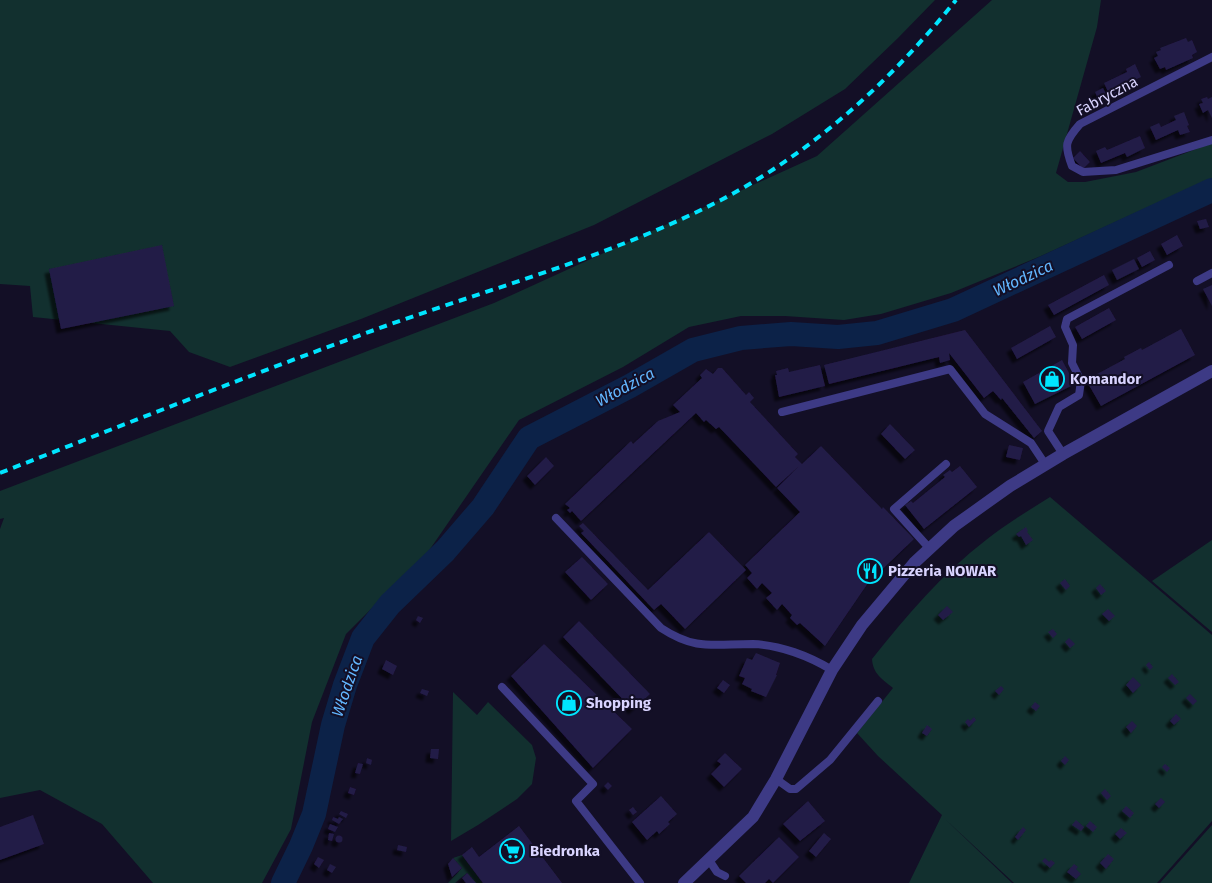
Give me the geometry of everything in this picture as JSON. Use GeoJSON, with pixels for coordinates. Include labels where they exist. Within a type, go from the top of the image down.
{"type":"FeatureCollection","features":[{"type":"Feature","properties":{"kind":"street"},"geometry":{"type":"LineString","coordinates":[[684,883],[753,817],[776,779],[832,670],[862,625],[914,563],[954,526],[1010,486],[1045,464],[1212,371]]}},
{"type":"Feature","properties":{"kind":"lane","name":"Fabryczna"},"geometry":{"type":"LineString","coordinates":[[1212,57],[1080,124],[1069,137],[1067,152],[1072,166],[1083,172],[1116,170],[1212,140]]}},
{"type":"Feature","properties":{"kind":"lane"},"geometry":{"type":"LineString","coordinates":[[1063,454],[1048,431],[1059,406],[1079,395],[1081,381],[1072,363],[1073,345],[1065,327],[1067,319],[1169,265]]}},
{"type":"Feature","properties":{"kind":"lane"},"geometry":{"type":"LineString","coordinates":[[1197,281],[1212,273]]}},
{"type":"Feature","properties":{"kind":"lane"},"geometry":{"type":"LineString","coordinates":[[782,412],[950,369],[985,414],[1032,443],[1045,464]]}},
{"type":"Feature","properties":{"kind":"lane"},"geometry":{"type":"LineString","coordinates":[[930,549],[894,509],[946,464]]}},
{"type":"Feature","properties":{"kind":"lane"},"geometry":{"type":"LineString","coordinates":[[556,518],[661,628],[676,638],[691,644],[720,646],[754,644],[771,646],[814,658],[832,670]]}},
{"type":"Feature","properties":{"kind":"lane"},"geometry":{"type":"LineString","coordinates":[[502,687],[593,784],[576,801],[640,883]]}},
{"type":"Feature","properties":{"kind":"lane"},"geometry":{"type":"LineString","coordinates":[[776,779],[790,789],[796,789],[830,760],[878,701]]}},
{"type":"Feature","properties":{"kind":"lane"},"geometry":{"type":"LineString","coordinates":[[709,860],[717,872],[725,876]]}},
{"type":"Feature","properties":{"kind":"green space"},"geometry":{"type":"Polygon","coordinates":[[[0,0],[935,0],[845,89],[772,134],[594,225],[361,319],[230,367],[189,352],[170,331],[33,317],[30,286],[0,284],[0,0]]]}},
{"type":"Feature","properties":{"kind":"green space"},"geometry":{"type":"Polygon","coordinates":[[[992,0],[1101,0],[1097,27],[1056,173],[1068,182],[1085,182],[1136,172],[1212,143],[1212,178],[1041,256],[951,293],[881,314],[844,320],[785,316],[741,316],[689,327],[623,367],[519,420],[428,552],[346,634],[312,722],[291,829],[262,883],[153,883],[102,824],[40,790],[0,798],[0,529],[4,518],[0,519],[0,491],[494,303],[817,156],[992,0]]]}},
{"type":"Feature","properties":{"kind":"green space"},"geometry":{"type":"Polygon","coordinates":[[[1050,497],[1212,635],[1212,821],[1157,883],[1014,883],[945,819],[1012,883],[909,883],[942,815],[878,756],[857,733],[893,688],[876,672],[872,659],[912,611],[955,566],[994,534],[1050,497]]]}},
{"type":"Feature","properties":{"kind":"green space"},"geometry":{"type":"Polygon","coordinates":[[[1212,540],[1212,632],[1152,581],[1212,540]]]}},
{"type":"Feature","properties":{"kind":"green space"},"geometry":{"type":"Polygon","coordinates":[[[453,692],[477,715],[488,702],[532,745],[536,758],[532,784],[517,799],[451,841],[453,692]]]}},
{"type":"Feature","properties":{"kind":"green space"},"geometry":{"type":"Polygon","coordinates":[[[1212,825],[1212,883],[1160,883],[1212,825]]]}},
{"type":"Feature","properties":{"kind":"green space"},"geometry":{"type":"Polygon","coordinates":[[[462,855],[483,883],[476,883],[467,873],[455,883],[448,883],[462,868],[453,858],[462,855]]]}},
{"type":"Feature","properties":{"kind":"building"},"geometry":{"type":"Polygon","coordinates":[[[1186,38],[1188,42],[1192,40],[1197,52],[1192,55],[1193,58],[1166,70],[1165,67],[1160,69],[1154,58],[1158,56],[1156,52],[1161,50],[1160,48],[1186,38]]]}},
{"type":"Feature","properties":{"kind":"building"},"geometry":{"type":"Polygon","coordinates":[[[1135,64],[1141,77],[1117,88],[1119,92],[1110,96],[1104,83],[1127,72],[1126,69],[1135,64]]]}},
{"type":"Feature","properties":{"kind":"building"},"geometry":{"type":"Polygon","coordinates":[[[1103,88],[1108,98],[1099,101],[1095,92],[1103,88]]]}},
{"type":"Feature","properties":{"kind":"building"},"geometry":{"type":"Polygon","coordinates":[[[1207,97],[1208,99],[1212,97],[1212,118],[1208,110],[1203,113],[1199,104],[1203,103],[1201,99],[1207,97]]]}},
{"type":"Feature","properties":{"kind":"building"},"geometry":{"type":"Polygon","coordinates":[[[1184,112],[1190,132],[1180,135],[1178,130],[1156,140],[1150,127],[1159,123],[1161,127],[1176,120],[1174,116],[1184,112]]]}},
{"type":"Feature","properties":{"kind":"building"},"geometry":{"type":"Polygon","coordinates":[[[1140,136],[1145,148],[1127,157],[1125,153],[1101,163],[1096,151],[1105,147],[1107,150],[1140,136]]]}},
{"type":"Feature","properties":{"kind":"building"},"geometry":{"type":"Polygon","coordinates":[[[1080,151],[1090,162],[1083,169],[1073,158],[1080,151]]]}},
{"type":"Feature","properties":{"kind":"building"},"geometry":{"type":"Polygon","coordinates":[[[1206,219],[1209,227],[1200,229],[1197,221],[1206,219]]]}},
{"type":"Feature","properties":{"kind":"building"},"geometry":{"type":"Polygon","coordinates":[[[1177,235],[1183,246],[1167,255],[1161,244],[1177,235]]]}},
{"type":"Feature","properties":{"kind":"building"},"geometry":{"type":"Polygon","coordinates":[[[162,245],[174,306],[61,329],[49,269],[162,245]]]}},
{"type":"Feature","properties":{"kind":"building"},"geometry":{"type":"Polygon","coordinates":[[[1150,251],[1155,260],[1142,267],[1137,258],[1150,251]]]}},
{"type":"Feature","properties":{"kind":"building"},"geometry":{"type":"Polygon","coordinates":[[[1134,259],[1139,269],[1117,280],[1112,270],[1134,259]]]}},
{"type":"Feature","properties":{"kind":"building"},"geometry":{"type":"Polygon","coordinates":[[[1104,275],[1109,285],[1054,315],[1048,305],[1104,275]]]}},
{"type":"Feature","properties":{"kind":"building"},"geometry":{"type":"Polygon","coordinates":[[[1212,285],[1212,306],[1203,289],[1212,285]]]}},
{"type":"Feature","properties":{"kind":"building"},"geometry":{"type":"Polygon","coordinates":[[[1109,308],[1116,320],[1082,339],[1075,327],[1109,308]]]}},
{"type":"Feature","properties":{"kind":"building"},"geometry":{"type":"Polygon","coordinates":[[[1050,326],[1056,337],[1017,359],[1011,348],[1050,326]]]}},
{"type":"Feature","properties":{"kind":"building"},"geometry":{"type":"Polygon","coordinates":[[[1181,329],[1195,355],[1101,406],[1086,380],[1125,359],[1124,357],[1141,348],[1142,350],[1181,329]]]}},
{"type":"Feature","properties":{"kind":"building"},"geometry":{"type":"Polygon","coordinates":[[[965,330],[1042,431],[1034,438],[1002,398],[1001,400],[993,391],[984,398],[949,353],[950,360],[940,363],[939,357],[829,384],[824,365],[965,330]]]}},
{"type":"Feature","properties":{"kind":"building"},"geometry":{"type":"Polygon","coordinates":[[[1062,360],[1075,384],[1035,404],[1023,382],[1062,360]]]}},
{"type":"Feature","properties":{"kind":"building"},"geometry":{"type":"Polygon","coordinates":[[[820,365],[825,386],[779,397],[776,371],[788,368],[789,372],[820,365]]]}},
{"type":"Feature","properties":{"kind":"building"},"geometry":{"type":"Polygon","coordinates":[[[718,368],[722,368],[746,395],[749,392],[754,398],[750,402],[798,454],[795,457],[802,464],[821,446],[914,539],[868,583],[825,646],[800,623],[797,625],[790,618],[792,615],[782,604],[777,610],[766,598],[772,593],[762,583],[757,589],[747,578],[752,573],[745,565],[800,512],[777,488],[799,466],[776,487],[719,427],[716,429],[706,420],[704,422],[696,413],[581,521],[572,511],[570,513],[567,510],[570,508],[565,504],[631,441],[633,444],[658,421],[680,412],[673,405],[702,378],[700,375],[706,369],[713,374],[718,368]]]}},
{"type":"Feature","properties":{"kind":"building"},"geometry":{"type":"Polygon","coordinates":[[[890,424],[915,450],[905,459],[881,434],[890,424]]]}},
{"type":"Feature","properties":{"kind":"building"},"geometry":{"type":"Polygon","coordinates":[[[1009,445],[1023,448],[1020,460],[1006,457],[1009,445]]]}},
{"type":"Feature","properties":{"kind":"building"},"geometry":{"type":"Polygon","coordinates":[[[546,457],[554,466],[535,485],[527,476],[546,457]]]}},
{"type":"Feature","properties":{"kind":"building"},"geometry":{"type":"Polygon","coordinates":[[[960,466],[977,487],[924,529],[905,505],[911,501],[913,503],[945,477],[943,475],[950,470],[952,472],[960,466]]]}},
{"type":"Feature","properties":{"kind":"building"},"geometry":{"type":"Polygon","coordinates":[[[583,523],[648,590],[709,532],[746,570],[685,629],[661,604],[654,610],[581,533],[584,531],[579,526],[583,523]]]}},
{"type":"Feature","properties":{"kind":"building"},"geometry":{"type":"Polygon","coordinates":[[[1026,527],[1033,540],[1026,545],[1021,536],[1019,537],[1016,534],[1026,527]]]}},
{"type":"Feature","properties":{"kind":"building"},"geometry":{"type":"Polygon","coordinates":[[[582,557],[608,584],[591,600],[565,572],[582,557]]]}},
{"type":"Feature","properties":{"kind":"building"},"geometry":{"type":"Polygon","coordinates":[[[1065,579],[1070,586],[1066,590],[1060,583],[1065,579]]]}},
{"type":"Feature","properties":{"kind":"building"},"geometry":{"type":"Polygon","coordinates":[[[1100,584],[1106,591],[1101,595],[1096,588],[1100,584]]]}},
{"type":"Feature","properties":{"kind":"building"},"geometry":{"type":"Polygon","coordinates":[[[947,606],[953,612],[943,620],[938,615],[947,606]]]}},
{"type":"Feature","properties":{"kind":"building"},"geometry":{"type":"Polygon","coordinates":[[[1108,609],[1115,616],[1109,621],[1102,614],[1108,609]]]}},
{"type":"Feature","properties":{"kind":"building"},"geometry":{"type":"Polygon","coordinates":[[[418,616],[423,618],[420,623],[416,620],[418,616]]]}},
{"type":"Feature","properties":{"kind":"building"},"geometry":{"type":"Polygon","coordinates":[[[579,621],[650,694],[633,710],[563,637],[579,621]]]}},
{"type":"Feature","properties":{"kind":"building"},"geometry":{"type":"Polygon","coordinates":[[[1053,629],[1057,634],[1053,638],[1048,632],[1053,629]]]}},
{"type":"Feature","properties":{"kind":"building"},"geometry":{"type":"Polygon","coordinates":[[[1069,638],[1075,644],[1070,648],[1065,642],[1069,638]]]}},
{"type":"Feature","properties":{"kind":"building","name":"Shopping"},"geometry":{"type":"Polygon","coordinates":[[[544,644],[632,729],[593,768],[511,676],[544,644]]]}},
{"type":"Feature","properties":{"kind":"building"},"geometry":{"type":"Polygon","coordinates":[[[756,653],[780,663],[777,675],[766,697],[751,691],[752,689],[742,684],[745,678],[739,676],[747,658],[752,660],[756,653]]]}},
{"type":"Feature","properties":{"kind":"building"},"geometry":{"type":"Polygon","coordinates":[[[386,660],[397,666],[393,675],[382,669],[386,660]]]}},
{"type":"Feature","properties":{"kind":"building"},"geometry":{"type":"Polygon","coordinates":[[[1149,662],[1153,667],[1150,670],[1146,665],[1149,662]]]}},
{"type":"Feature","properties":{"kind":"building"},"geometry":{"type":"Polygon","coordinates":[[[1172,674],[1179,682],[1175,685],[1168,678],[1172,674]]]}},
{"type":"Feature","properties":{"kind":"building"},"geometry":{"type":"Polygon","coordinates":[[[1133,677],[1141,685],[1133,693],[1126,685],[1133,677]]]}},
{"type":"Feature","properties":{"kind":"building"},"geometry":{"type":"Polygon","coordinates":[[[723,680],[730,685],[724,693],[717,688],[723,680]]]}},
{"type":"Feature","properties":{"kind":"building"},"geometry":{"type":"Polygon","coordinates":[[[1001,686],[1004,689],[999,695],[995,691],[1001,686]]]}},
{"type":"Feature","properties":{"kind":"building"},"geometry":{"type":"Polygon","coordinates":[[[422,689],[429,691],[427,696],[420,693],[422,689]]]}},
{"type":"Feature","properties":{"kind":"building"},"geometry":{"type":"Polygon","coordinates":[[[1190,694],[1197,701],[1193,705],[1186,698],[1190,694]]]}},
{"type":"Feature","properties":{"kind":"building"},"geometry":{"type":"Polygon","coordinates":[[[1035,702],[1040,706],[1036,711],[1031,707],[1035,702]]]}},
{"type":"Feature","properties":{"kind":"building"},"geometry":{"type":"Polygon","coordinates":[[[1176,714],[1181,719],[1174,725],[1170,721],[1176,714]]]}},
{"type":"Feature","properties":{"kind":"building"},"geometry":{"type":"Polygon","coordinates":[[[974,717],[976,720],[969,727],[965,722],[968,719],[970,721],[974,717]]]}},
{"type":"Feature","properties":{"kind":"building"},"geometry":{"type":"Polygon","coordinates":[[[1132,721],[1137,726],[1131,733],[1126,727],[1132,721]]]}},
{"type":"Feature","properties":{"kind":"building"},"geometry":{"type":"Polygon","coordinates":[[[927,725],[932,729],[927,736],[922,733],[927,725]]]}},
{"type":"Feature","properties":{"kind":"building"},"geometry":{"type":"Polygon","coordinates":[[[431,749],[439,749],[438,759],[430,758],[431,749]]]}},
{"type":"Feature","properties":{"kind":"building"},"geometry":{"type":"Polygon","coordinates":[[[725,753],[742,769],[724,787],[711,774],[721,764],[717,761],[725,753]]]}},
{"type":"Feature","properties":{"kind":"building"},"geometry":{"type":"Polygon","coordinates":[[[1065,756],[1069,760],[1065,765],[1061,761],[1065,756]]]}},
{"type":"Feature","properties":{"kind":"building"},"geometry":{"type":"Polygon","coordinates":[[[367,758],[372,760],[371,765],[366,763],[367,758]]]}},
{"type":"Feature","properties":{"kind":"building"},"geometry":{"type":"Polygon","coordinates":[[[358,763],[363,764],[360,774],[355,773],[358,763]]]}},
{"type":"Feature","properties":{"kind":"building"},"geometry":{"type":"Polygon","coordinates":[[[1165,764],[1170,768],[1167,772],[1162,767],[1165,764]]]}},
{"type":"Feature","properties":{"kind":"building"},"geometry":{"type":"Polygon","coordinates":[[[608,782],[612,786],[608,790],[604,786],[608,782]]]}},
{"type":"Feature","properties":{"kind":"building"},"geometry":{"type":"Polygon","coordinates":[[[350,787],[356,789],[354,795],[348,793],[350,787]]]}},
{"type":"Feature","properties":{"kind":"building"},"geometry":{"type":"Polygon","coordinates":[[[1105,789],[1111,796],[1107,800],[1101,793],[1105,789]]]}},
{"type":"Feature","properties":{"kind":"building"},"geometry":{"type":"Polygon","coordinates":[[[661,796],[677,814],[659,834],[657,831],[647,840],[632,822],[661,796]]]}},
{"type":"Feature","properties":{"kind":"building"},"geometry":{"type":"Polygon","coordinates":[[[1161,798],[1165,802],[1159,808],[1155,804],[1161,798]]]}},
{"type":"Feature","properties":{"kind":"building"},"geometry":{"type":"Polygon","coordinates":[[[808,801],[825,821],[800,841],[783,824],[808,801]]]}},
{"type":"Feature","properties":{"kind":"building"},"geometry":{"type":"Polygon","coordinates":[[[1126,806],[1134,813],[1130,818],[1122,811],[1126,806]]]}},
{"type":"Feature","properties":{"kind":"building"},"geometry":{"type":"Polygon","coordinates":[[[633,807],[637,812],[633,815],[629,810],[633,807]]]}},
{"type":"Feature","properties":{"kind":"building"},"geometry":{"type":"Polygon","coordinates":[[[341,811],[348,814],[346,818],[339,814],[341,811]]]}},
{"type":"Feature","properties":{"kind":"building"},"geometry":{"type":"Polygon","coordinates":[[[33,815],[44,844],[0,860],[0,827],[33,815]]]}},
{"type":"Feature","properties":{"kind":"building"},"geometry":{"type":"Polygon","coordinates":[[[333,817],[343,819],[339,824],[332,820],[333,817]]]}},
{"type":"Feature","properties":{"kind":"building"},"geometry":{"type":"Polygon","coordinates":[[[1076,820],[1084,827],[1081,831],[1072,825],[1076,820]]]}},
{"type":"Feature","properties":{"kind":"building"},"geometry":{"type":"Polygon","coordinates":[[[1090,821],[1097,827],[1093,832],[1086,826],[1090,821]]]}},
{"type":"Feature","properties":{"kind":"building"},"geometry":{"type":"Polygon","coordinates":[[[330,824],[338,827],[335,832],[328,829],[330,824]]]}},
{"type":"Feature","properties":{"kind":"building","name":"Biedronka"},"geometry":{"type":"Polygon","coordinates":[[[519,826],[562,883],[483,883],[462,855],[472,847],[479,857],[519,826]]]}},
{"type":"Feature","properties":{"kind":"building"},"geometry":{"type":"Polygon","coordinates":[[[1023,827],[1026,830],[1018,840],[1015,837],[1023,827]]]}},
{"type":"Feature","properties":{"kind":"building"},"geometry":{"type":"Polygon","coordinates":[[[1121,828],[1127,833],[1120,839],[1115,834],[1121,828]]]}},
{"type":"Feature","properties":{"kind":"building"},"geometry":{"type":"Polygon","coordinates":[[[329,833],[334,834],[332,841],[328,840],[329,833]]]}},
{"type":"Feature","properties":{"kind":"building"},"geometry":{"type":"Polygon","coordinates":[[[824,833],[831,839],[816,857],[809,851],[824,833]]]}},
{"type":"Feature","properties":{"kind":"building"},"geometry":{"type":"Polygon","coordinates":[[[339,836],[342,839],[339,842],[336,839],[339,836]]]}},
{"type":"Feature","properties":{"kind":"building"},"geometry":{"type":"Polygon","coordinates":[[[779,837],[799,857],[773,883],[769,879],[765,883],[746,883],[739,876],[779,837]]]}},
{"type":"Feature","properties":{"kind":"building"},"geometry":{"type":"Polygon","coordinates":[[[398,845],[407,847],[406,852],[397,850],[398,845]]]}},
{"type":"Feature","properties":{"kind":"building"},"geometry":{"type":"Polygon","coordinates":[[[1108,854],[1114,859],[1106,869],[1100,863],[1108,854]]]}},
{"type":"Feature","properties":{"kind":"building"},"geometry":{"type":"Polygon","coordinates":[[[318,857],[324,860],[319,868],[314,864],[318,857]]]}},
{"type":"Feature","properties":{"kind":"building"},"geometry":{"type":"Polygon","coordinates":[[[453,858],[462,868],[452,877],[448,864],[453,858]]]}},
{"type":"Feature","properties":{"kind":"building"},"geometry":{"type":"Polygon","coordinates":[[[1045,858],[1049,862],[1051,860],[1055,863],[1050,868],[1042,861],[1045,858]]]}},
{"type":"Feature","properties":{"kind":"building"},"geometry":{"type":"Polygon","coordinates":[[[330,864],[336,867],[332,873],[327,870],[330,864]]]}},
{"type":"Feature","properties":{"kind":"building"},"geometry":{"type":"Polygon","coordinates":[[[1074,864],[1078,867],[1076,869],[1081,874],[1076,879],[1067,872],[1074,864]]]}},
{"type":"Feature","properties":{"kind":"building"},"geometry":{"type":"Polygon","coordinates":[[[467,873],[476,883],[466,883],[462,878],[467,873]]]}},
{"type":"Feature","properties":{"kind":"waterway","name":"Włodzica"},"geometry":{"type":"LineString","coordinates":[[283,883],[314,814],[333,725],[345,685],[363,638],[390,604],[445,551],[483,507],[529,438],[630,386],[693,350],[741,338],[791,334],[838,337],[877,333],[953,310],[1212,190]]}},
{"type":"Feature","properties":{"kind":"railway"},"geometry":{"type":"LineString","coordinates":[[0,473],[195,397],[391,324],[600,253],[641,237],[721,200],[788,160],[849,112],[905,58],[956,0]]}},
{"type":"Feature","properties":{"kind":"place","name":"Komandor"},"geometry":{"type":"Point","coordinates":[1052,379]}},
{"type":"Feature","properties":{"kind":"place","name":"Pizzeria NOWAR"},"geometry":{"type":"Point","coordinates":[870,571]}},
{"type":"Feature","properties":{"kind":"place","name":"Shopping"},"geometry":{"type":"Point","coordinates":[569,703]}},
{"type":"Feature","properties":{"kind":"place","name":"Biedronka"},"geometry":{"type":"Point","coordinates":[512,851]}}]}
